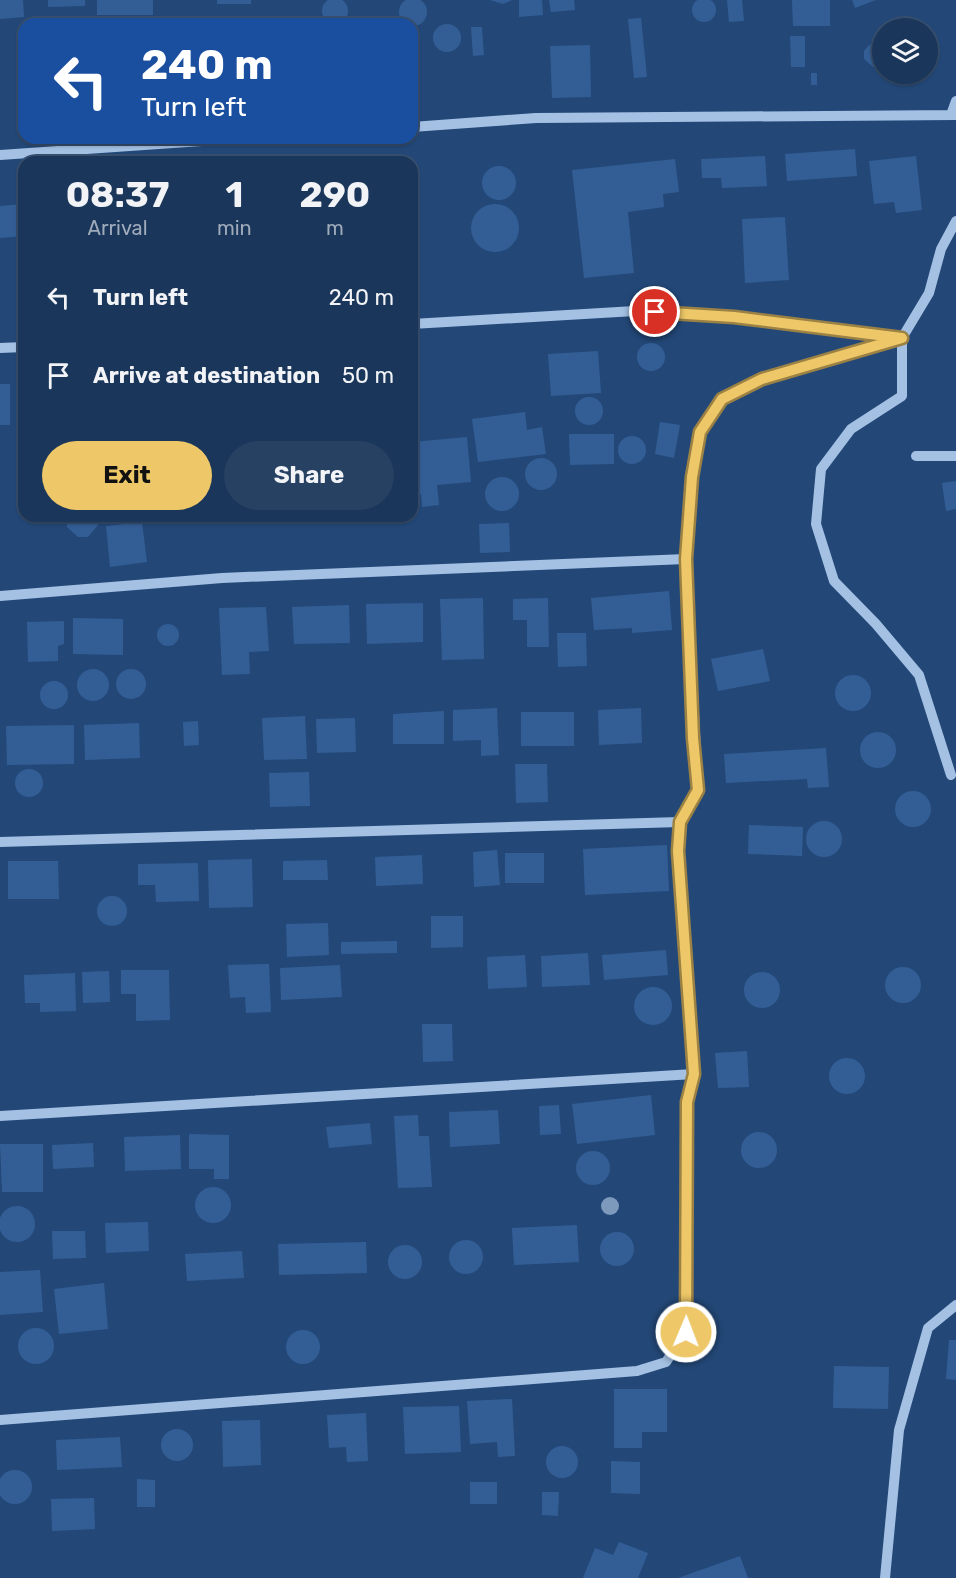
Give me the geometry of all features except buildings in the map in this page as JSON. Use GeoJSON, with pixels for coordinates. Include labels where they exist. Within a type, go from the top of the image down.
{"type":"FeatureCollection","features":[{"type":"Feature","properties":{"kind":"street"},"geometry":{"type":"LineString","coordinates":[[418,127],[537,118],[953,115],[956,101]]}},
{"type":"Feature","properties":{"kind":"street"},"geometry":{"type":"LineString","coordinates":[[0,155],[159,144]]}},
{"type":"Feature","properties":{"kind":"street"},"geometry":{"type":"LineString","coordinates":[[951,775],[919,675],[876,624],[834,581],[816,524],[821,469],[851,429],[902,396],[902,338],[929,293],[941,249],[956,221]]}},
{"type":"Feature","properties":{"kind":"street"},"geometry":{"type":"LineString","coordinates":[[418,324],[635,311],[734,317],[902,338]]}},
{"type":"Feature","properties":{"kind":"street"},"geometry":{"type":"LineString","coordinates":[[0,1420],[637,1371],[666,1362],[686,1332],[687,1102],[694,1074],[678,851],[680,822],[698,790],[693,738],[686,559],[692,477],[700,432],[722,399],[762,379],[902,338]]}},
{"type":"Feature","properties":{"kind":"street"},"geometry":{"type":"LineString","coordinates":[[0,348],[18,347]]}},
{"type":"Feature","properties":{"kind":"street"},"geometry":{"type":"LineString","coordinates":[[916,456],[956,456]]}},
{"type":"Feature","properties":{"kind":"street"},"geometry":{"type":"LineString","coordinates":[[0,596],[222,578],[686,559]]}},
{"type":"Feature","properties":{"kind":"street"},"geometry":{"type":"LineString","coordinates":[[0,842],[680,822]]}},
{"type":"Feature","properties":{"kind":"street"},"geometry":{"type":"LineString","coordinates":[[0,1116],[694,1074]]}},
{"type":"Feature","properties":{"kind":"street"},"geometry":{"type":"LineString","coordinates":[[885,1578],[899,1431],[928,1328],[956,1305]]}},
{"type":"Feature","properties":{"kind":"route"},"geometry":{"type":"LineString","coordinates":[[655,312],[734,317],[902,338],[762,379],[722,399],[700,432],[692,477],[686,559],[693,738],[698,790],[680,822],[678,851],[694,1074],[687,1102],[686,1332]]}}]}
